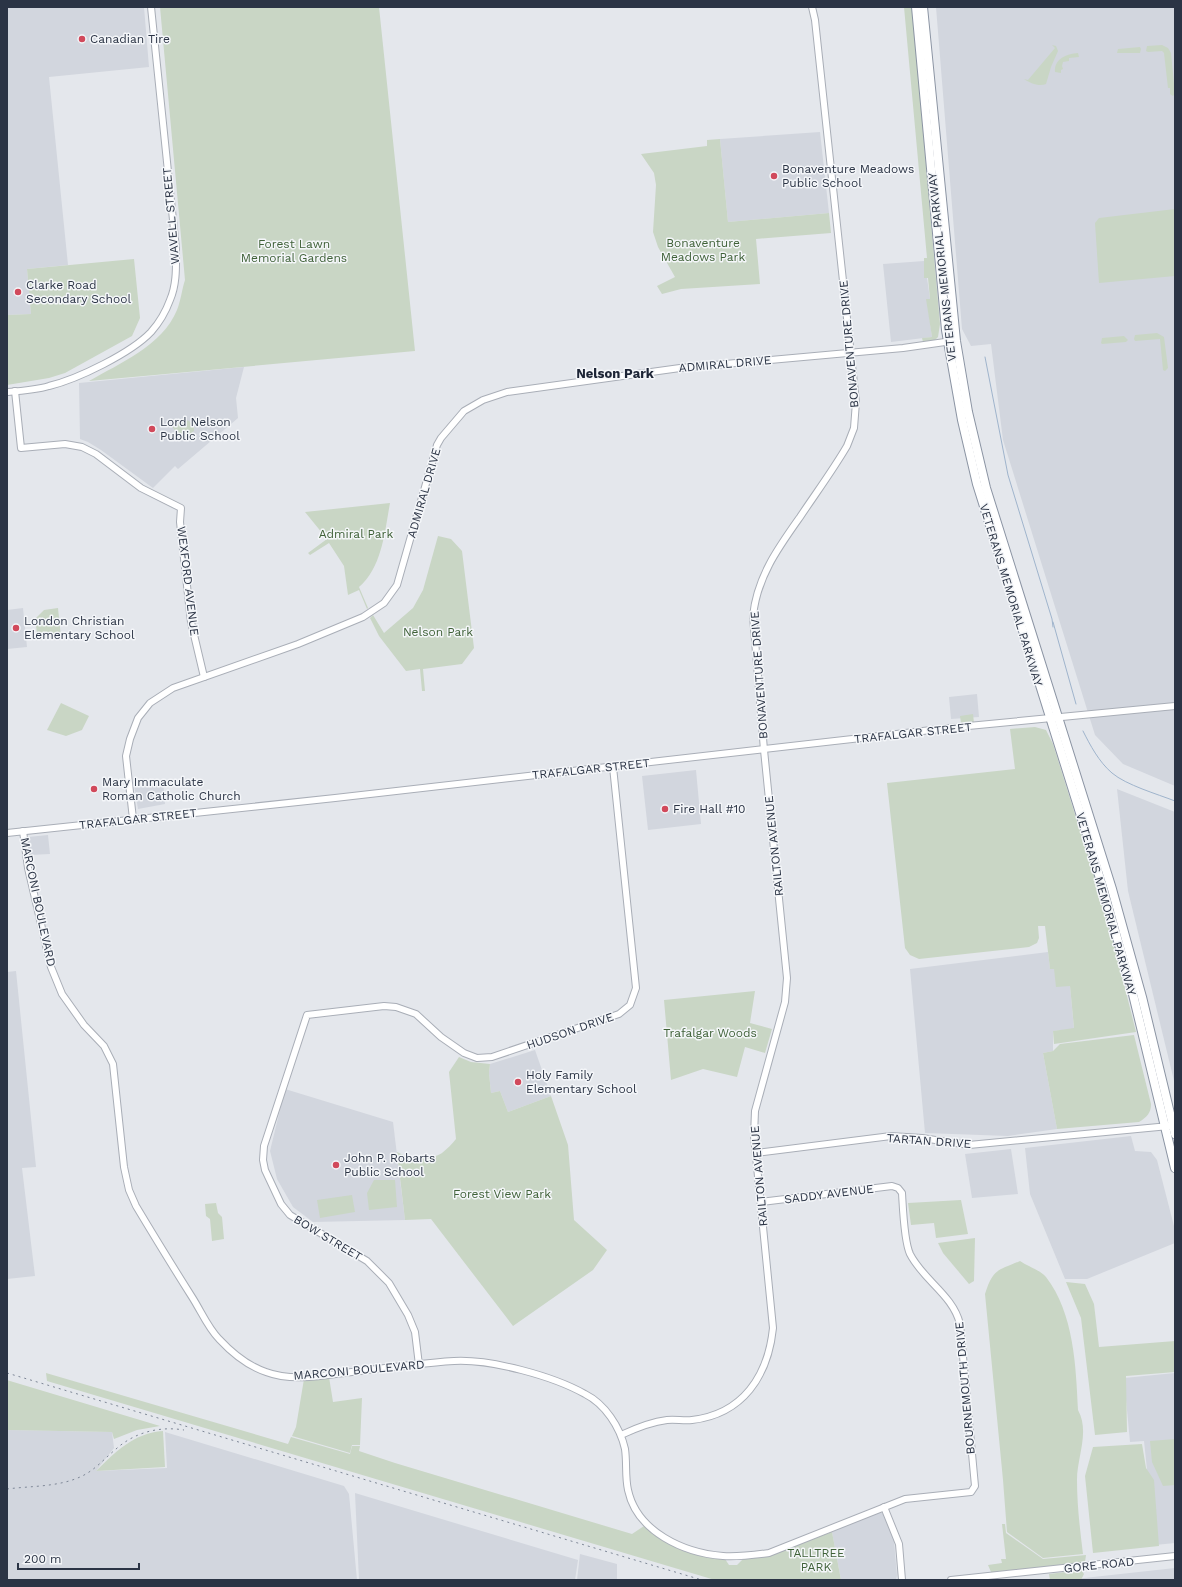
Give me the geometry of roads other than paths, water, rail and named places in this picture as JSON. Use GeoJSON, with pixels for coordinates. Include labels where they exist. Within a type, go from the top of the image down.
{"type":"FeatureCollection","features":[{"type":"Feature","properties":{"kind":"highway","name":"VETERANS MEMORIAL PARKWAY"},"geometry":{"type":"LineString","coordinates":[[916,7],[952,341],[986,488],[1054,718],[1112,889],[1142,996],[1172,1128],[1175,1168]]}},
{"type":"Feature","properties":{"kind":"highway","name":"VETERANS MEMORIAL PARKWAY"},"geometry":{"type":"LineString","coordinates":[[923,7],[952,341]]}},
{"type":"Feature","properties":{"kind":"street","name":"WAVELL STREET"},"geometry":{"type":"LineString","coordinates":[[7,392],[48,387],[69,380],[120,354],[151,331],[171,299],[176,268],[176,249],[151,7]]}},
{"type":"Feature","properties":{"kind":"street","name":"BONAVENTURE DRIVE"},"geometry":{"type":"LineString","coordinates":[[764,750],[753,616],[757,590],[777,550],[848,446],[854,428],[856,402],[816,20],[812,7]]}},
{"type":"Feature","properties":{"kind":"street","name":"ADMIRAL DRIVE"},"geometry":{"type":"LineString","coordinates":[[133,819],[126,756],[130,739],[138,718],[150,703],[173,688],[298,644],[363,617],[384,603],[396,585],[401,573],[437,445],[441,438],[464,411],[484,400],[507,392],[540,387],[633,376],[680,368],[851,353],[952,341]]}},
{"type":"Feature","properties":{"kind":"street","name":"WEXFORD AVENUE"},"geometry":{"type":"LineString","coordinates":[[15,391],[21,448],[66,444],[82,447],[96,454],[141,488],[181,508],[180,522],[191,622],[204,677]]}},
{"type":"Feature","properties":{"kind":"street","name":"TRAFALGAR STREET"},"geometry":{"type":"LineString","coordinates":[[7,833],[1175,706]]}},
{"type":"Feature","properties":{"kind":"street","name":"RAILTON AVENUE"},"geometry":{"type":"LineString","coordinates":[[621,1435],[646,1424],[668,1420],[692,1420],[728,1409],[750,1390],[756,1382],[769,1353],[773,1328],[754,1136],[755,1111],[785,1002],[787,978],[764,750]]}},
{"type":"Feature","properties":{"kind":"street","name":"HUDSON DRIVE"},"geometry":{"type":"LineString","coordinates":[[357,1009],[384,1006],[406,1009],[416,1014],[454,1047],[477,1058],[492,1057],[560,1035],[619,1014],[630,1006],[636,988],[612,767]]}},
{"type":"Feature","properties":{"kind":"street","name":"MARCONI BOULEVARD"},"geometry":{"type":"LineString","coordinates":[[23,831],[28,868],[51,967],[62,994],[84,1025],[104,1046],[113,1064],[124,1167],[129,1190],[136,1206],[217,1338],[251,1366],[266,1372],[293,1377],[455,1361],[480,1361],[525,1371],[564,1384],[586,1394],[605,1409],[621,1435],[625,1450],[628,1489],[634,1507],[655,1532],[669,1541],[699,1552],[722,1556],[746,1556],[768,1553],[884,1508]]}},
{"type":"Feature","properties":{"kind":"street","name":"BOW STREET"},"geometry":{"type":"LineString","coordinates":[[357,1009],[307,1015],[274,1113],[264,1146],[263,1160],[265,1170],[281,1204],[290,1215],[367,1261],[389,1283],[408,1315],[412,1326],[419,1365]]}},
{"type":"Feature","properties":{"kind":"street","name":"TARTAN DRIVE"},"geometry":{"type":"LineString","coordinates":[[756,1153],[891,1136],[922,1138],[969,1145],[1172,1128]]}},
{"type":"Feature","properties":{"kind":"street","name":"SADDY AVENUE"},"geometry":{"type":"LineString","coordinates":[[761,1202],[892,1186],[898,1188]]}},
{"type":"Feature","properties":{"kind":"street","name":"BOURNEMOUTH DRIVE"},"geometry":{"type":"LineString","coordinates":[[884,1508],[905,1499],[963,1494],[971,1492],[975,1486],[958,1315],[910,1254],[902,1193],[898,1188]]}},
{"type":"Feature","properties":{"kind":"street"},"geometry":{"type":"LineString","coordinates":[[884,1508],[899,1544],[902,1580]]}},
{"type":"Feature","properties":{"kind":"street","name":"GORE ROAD"},"geometry":{"type":"LineString","coordinates":[[950,1580],[1175,1556]]}},
{"type":"Feature","properties":{"kind":"waterway"},"geometry":{"type":"LineString","coordinates":[[985,357],[1008,475],[1052,619],[1053,627]]}},
{"type":"Feature","properties":{"kind":"waterway"},"geometry":{"type":"LineString","coordinates":[[1053,622],[1076,704]]}},
{"type":"Feature","properties":{"kind":"waterway"},"geometry":{"type":"LineString","coordinates":[[1083,731],[1099,759],[1112,773],[1133,785],[1175,801]]}},
{"type":"Feature","properties":{"kind":"railway"},"geometry":{"type":"LineString","coordinates":[[7,1373],[702,1580]]}},
{"type":"Feature","properties":{"kind":"railway"},"geometry":{"type":"LineString","coordinates":[[7,1489],[63,1483],[90,1472],[123,1443],[140,1434],[166,1429],[184,1430]]}},
{"type":"Feature","properties":{"kind":"place","name":"Canadian Tire"},"geometry":{"type":"Point","coordinates":[82,39]}},
{"type":"Feature","properties":{"kind":"place","name":"Bonaventure Meadows Public School"},"geometry":{"type":"Point","coordinates":[774,176]}},
{"type":"Feature","properties":{"kind":"place","name":"Clarke Road Secondary School"},"geometry":{"type":"Point","coordinates":[18,292]}},
{"type":"Feature","properties":{"kind":"place","name":"Lord Nelson Public School"},"geometry":{"type":"Point","coordinates":[152,429]}},
{"type":"Feature","properties":{"kind":"place","name":"London Christian Elementary School"},"geometry":{"type":"Point","coordinates":[16,628]}},
{"type":"Feature","properties":{"kind":"place","name":"Mary Immaculate Roman Catholic Church"},"geometry":{"type":"Point","coordinates":[94,789]}},
{"type":"Feature","properties":{"kind":"place","name":"Fire Hall #10"},"geometry":{"type":"Point","coordinates":[665,809]}},
{"type":"Feature","properties":{"kind":"place","name":"Holy Family Elementary School"},"geometry":{"type":"Point","coordinates":[518,1082]}},
{"type":"Feature","properties":{"kind":"place","name":"John P. Robarts Public School"},"geometry":{"type":"Point","coordinates":[336,1165]}},
{"type":"Feature","properties":{"kind":"district","name":"Nelson Park"},"geometry":{"type":"Point","coordinates":[615,373]}},
{"type":"Feature","properties":{"kind":"park label","name":"Bonaventure Meadows Park"},"geometry":{"type":"Point","coordinates":[703,250]}},
{"type":"Feature","properties":{"kind":"park label","name":"Forest Lawn Memorial Gardens"},"geometry":{"type":"Point","coordinates":[294,251]}},
{"type":"Feature","properties":{"kind":"park label","name":"Admiral Park"},"geometry":{"type":"Point","coordinates":[356,534]}},
{"type":"Feature","properties":{"kind":"park label","name":"Trafalgar Woods"},"geometry":{"type":"Point","coordinates":[710,1033]}},
{"type":"Feature","properties":{"kind":"park label","name":"Forest View Park"},"geometry":{"type":"Point","coordinates":[502,1194]}},
{"type":"Feature","properties":{"kind":"park label","name":"TALLTREE PARK"},"geometry":{"type":"Point","coordinates":[816,1560]}}]}
